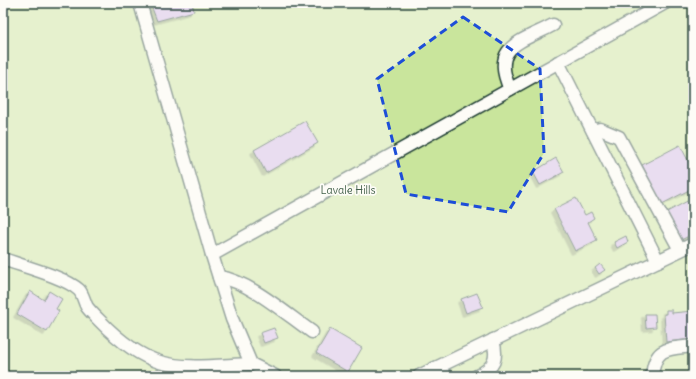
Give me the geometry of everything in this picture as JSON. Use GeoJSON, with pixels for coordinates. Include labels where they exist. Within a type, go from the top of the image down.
{"type":"FeatureCollection","features":[{"type":"Feature","properties":{"kind":"lane"},"geometry":{"type":"LineString","coordinates":[[140,3],[212,255],[232,319],[251,364]]}},
{"type":"Feature","properties":{"kind":"lane"},"geometry":{"type":"LineString","coordinates":[[212,255],[665,3]]}},
{"type":"Feature","properties":{"kind":"lane"},"geometry":{"type":"LineString","coordinates":[[510,89],[503,68],[504,55],[510,47],[553,25]]}},
{"type":"Feature","properties":{"kind":"lane"},"geometry":{"type":"LineString","coordinates":[[558,62],[658,260]]}},
{"type":"Feature","properties":{"kind":"lane"},"geometry":{"type":"LineString","coordinates":[[593,131],[600,129],[619,137],[680,250]]}},
{"type":"Feature","properties":{"kind":"lane"},"geometry":{"type":"LineString","coordinates":[[419,376],[693,244]]}},
{"type":"Feature","properties":{"kind":"lane"},"geometry":{"type":"LineString","coordinates":[[3,259],[54,277],[79,291],[87,307],[99,321],[129,347],[146,358],[165,365],[188,368],[251,364],[275,376]]}},
{"type":"Feature","properties":{"kind":"lane"},"geometry":{"type":"LineString","coordinates":[[219,277],[231,279],[246,286],[312,332]]}},
{"type":"Feature","properties":{"kind":"lane"},"geometry":{"type":"LineString","coordinates":[[477,376],[494,364],[496,353],[493,340]]}},
{"type":"Feature","properties":{"kind":"lane"},"geometry":{"type":"LineString","coordinates":[[652,376],[653,363],[658,354],[666,349],[693,346]]}},
{"type":"Feature","properties":{"kind":"lane"},"geometry":{"type":"LineString","coordinates":[[435,368],[447,376]]}},
{"type":"Feature","properties":{"kind":"highlighted area"},"geometry":{"type":"Polygon","coordinates":[[[463,17],[540,69],[544,153],[508,212],[406,194],[377,79],[463,17]]]}},
{"type":"Feature","properties":{"kind":"green space","name":"Lavale Hills"},"geometry":{"type":"Polygon","coordinates":[[[3,3],[693,3],[693,376],[3,376],[3,3]]]}},
{"type":"Feature","properties":{"kind":"building"},"geometry":{"type":"Polygon","coordinates":[[[150,3],[192,3],[194,11],[157,21],[150,3]]]}},
{"type":"Feature","properties":{"kind":"building"},"geometry":{"type":"Polygon","coordinates":[[[305,121],[318,143],[266,173],[254,150],[305,121]]]}},
{"type":"Feature","properties":{"kind":"building"},"geometry":{"type":"Polygon","coordinates":[[[680,145],[693,170],[693,188],[662,204],[642,165],[680,145]]]}},
{"type":"Feature","properties":{"kind":"building"},"geometry":{"type":"Polygon","coordinates":[[[556,158],[564,172],[540,185],[533,172],[556,158]]]}},
{"type":"Feature","properties":{"kind":"building"},"geometry":{"type":"Polygon","coordinates":[[[576,198],[585,215],[591,212],[594,218],[588,222],[597,240],[575,251],[554,209],[576,198]]]}},
{"type":"Feature","properties":{"kind":"building"},"geometry":{"type":"Polygon","coordinates":[[[693,198],[693,234],[679,241],[665,213],[693,198]]]}},
{"type":"Feature","properties":{"kind":"building"},"geometry":{"type":"Polygon","coordinates":[[[626,236],[628,242],[617,248],[614,242],[626,236]]]}},
{"type":"Feature","properties":{"kind":"building"},"geometry":{"type":"Polygon","coordinates":[[[600,264],[605,270],[599,274],[595,268],[600,264]]]}},
{"type":"Feature","properties":{"kind":"building"},"geometry":{"type":"Polygon","coordinates":[[[30,291],[44,300],[49,291],[62,299],[56,309],[59,311],[47,332],[17,314],[30,291]]]}},
{"type":"Feature","properties":{"kind":"building"},"geometry":{"type":"Polygon","coordinates":[[[477,293],[483,307],[466,313],[461,299],[477,293]]]}},
{"type":"Feature","properties":{"kind":"building"},"geometry":{"type":"Polygon","coordinates":[[[666,310],[672,310],[672,313],[693,311],[693,339],[666,342],[664,314],[666,314],[666,310]]]}},
{"type":"Feature","properties":{"kind":"building"},"geometry":{"type":"Polygon","coordinates":[[[645,314],[655,314],[656,327],[646,328],[645,314]]]}},
{"type":"Feature","properties":{"kind":"building"},"geometry":{"type":"Polygon","coordinates":[[[274,328],[278,338],[264,343],[260,333],[274,328]]]}},
{"type":"Feature","properties":{"kind":"building"},"geometry":{"type":"Polygon","coordinates":[[[330,329],[362,348],[348,372],[316,353],[330,329]]]}}]}
